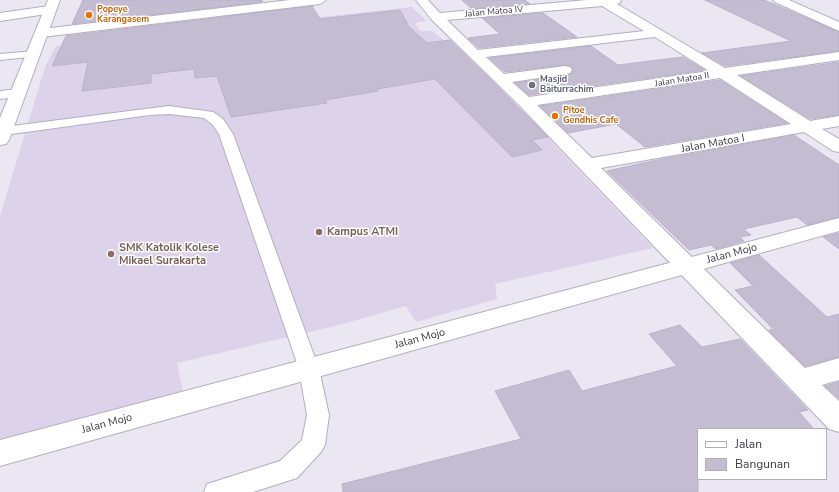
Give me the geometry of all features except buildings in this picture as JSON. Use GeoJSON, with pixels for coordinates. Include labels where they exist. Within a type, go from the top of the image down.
{"type":"FeatureCollection","features":[{"type":"Feature","properties":{"kind":"street"},"geometry":{"type":"LineString","coordinates":[[42,33],[320,0]]}},
{"type":"Feature","properties":{"kind":"street"},"geometry":{"type":"LineString","coordinates":[[422,0],[436,17],[525,102],[839,420]]}},
{"type":"Feature","properties":{"kind":"street","name":"Jalan Matoa IV"},"geometry":{"type":"LineString","coordinates":[[436,17],[623,0]]}},
{"type":"Feature","properties":{"kind":"street"},"geometry":{"type":"LineString","coordinates":[[779,0],[839,27]]}},
{"type":"Feature","properties":{"kind":"street"},"geometry":{"type":"LineString","coordinates":[[603,1],[724,74],[839,147]]}},
{"type":"Feature","properties":{"kind":"street"},"geometry":{"type":"LineString","coordinates":[[2,135],[52,5]]}},
{"type":"Feature","properties":{"kind":"street"},"geometry":{"type":"LineString","coordinates":[[0,17],[52,5]]}},
{"type":"Feature","properties":{"kind":"street"},"geometry":{"type":"LineString","coordinates":[[810,15],[832,11]]}},
{"type":"Feature","properties":{"kind":"street"},"geometry":{"type":"LineString","coordinates":[[476,54],[657,33]]}},
{"type":"Feature","properties":{"kind":"street","name":"Jalan Matoa II"},"geometry":{"type":"LineString","coordinates":[[525,102],[839,56]]}},
{"type":"Feature","properties":{"kind":"street"},"geometry":{"type":"LineString","coordinates":[[501,79],[565,70]]}},
{"type":"Feature","properties":{"kind":"street","name":"Jalan Matoa I"},"geometry":{"type":"LineString","coordinates":[[586,165],[839,121]]}},
{"type":"Feature","properties":{"kind":"street","name":"Jalan Mojo"},"geometry":{"type":"LineString","coordinates":[[0,452],[839,224]]}},
{"type":"Feature","properties":{"kind":"street"},"geometry":{"type":"LineString","coordinates":[[811,377],[839,369]]}},
{"type":"Feature","properties":{"kind":"lane"},"geometry":{"type":"LineString","coordinates":[[0,57],[34,54]]}},
{"type":"Feature","properties":{"kind":"lane"},"geometry":{"type":"LineString","coordinates":[[0,95],[19,93]]}},
{"type":"Feature","properties":{"kind":"lane"},"geometry":{"type":"LineString","coordinates":[[2,135],[156,111],[193,112],[208,115],[218,122],[226,134],[309,369],[318,415],[313,445],[288,470],[216,492]]}},
{"type":"Feature","properties":{"kind":"shaded area","name":"Kampus ATMI"},"geometry":{"type":"Polygon","coordinates":[[[412,7],[427,21],[414,23],[421,31],[432,31],[485,72],[653,248],[495,284],[497,299],[416,322],[406,306],[339,325],[177,363],[183,392],[0,440],[0,216],[45,67],[56,46],[412,7]]]}},
{"type":"Feature","properties":{"kind":"place","name":"Popeye Karangasem"},"geometry":{"type":"Point","coordinates":[89,15]}},
{"type":"Feature","properties":{"kind":"place","name":"Masjid Baiturrachim"},"geometry":{"type":"Point","coordinates":[532,85]}},
{"type":"Feature","properties":{"kind":"place","name":"Pitoe Gendhis Cafe"},"geometry":{"type":"Point","coordinates":[555,116]}},
{"type":"Feature","properties":{"kind":"place","name":"Kampus ATMI"},"geometry":{"type":"Point","coordinates":[319,232]}},
{"type":"Feature","properties":{"kind":"place","name":"SMK Katolik Kolese Mikael Surakarta"},"geometry":{"type":"Point","coordinates":[111,254]}}]}
